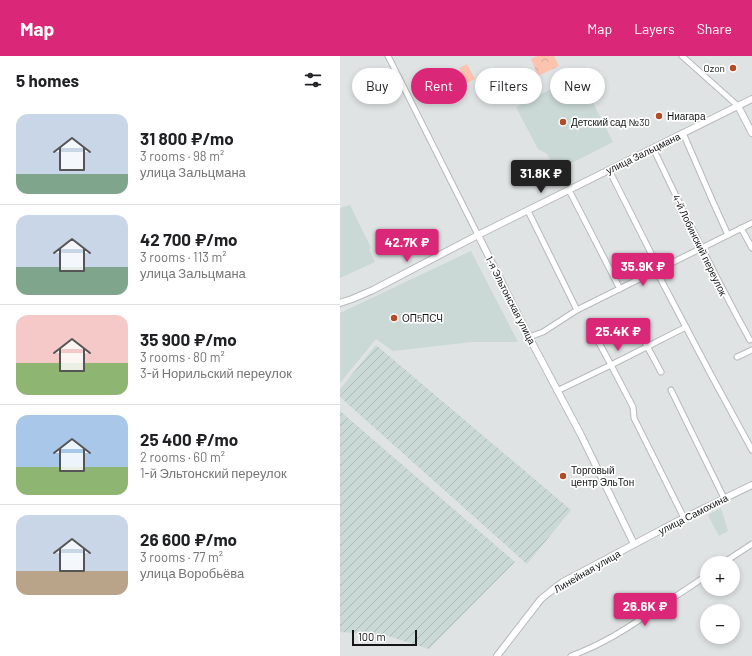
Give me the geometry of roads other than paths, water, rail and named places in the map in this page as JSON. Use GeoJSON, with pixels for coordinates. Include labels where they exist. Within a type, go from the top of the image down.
{"type":"FeatureCollection","features":[{"type":"Feature","properties":{"kind":"street","name":"1-я Эльтонская улица"},"geometry":{"type":"LineString","coordinates":[[388,56],[529,337],[581,435],[634,544]]}},
{"type":"Feature","properties":{"kind":"street"},"geometry":{"type":"LineString","coordinates":[[682,56],[738,106],[752,133]]}},
{"type":"Feature","properties":{"kind":"street","name":"улица Зальцмана"},"geometry":{"type":"LineString","coordinates":[[340,303],[373,290],[478,235],[752,99]]}},
{"type":"Feature","properties":{"kind":"street"},"geometry":{"type":"LineString","coordinates":[[683,133],[728,235]]}},
{"type":"Feature","properties":{"kind":"street","name":"4-й Лобинский переулок"},"geometry":{"type":"LineString","coordinates":[[653,148],[701,248],[750,340]]}},
{"type":"Feature","properties":{"kind":"street"},"geometry":{"type":"LineString","coordinates":[[609,170],[659,269],[659,276],[752,450]]}},
{"type":"Feature","properties":{"kind":"street"},"geometry":{"type":"LineString","coordinates":[[569,190],[620,289]]}},
{"type":"Feature","properties":{"kind":"street"},"geometry":{"type":"LineString","coordinates":[[528,211],[578,310]]}},
{"type":"Feature","properties":{"kind":"street"},"geometry":{"type":"LineString","coordinates":[[529,337],[543,332],[578,310],[752,223]]}},
{"type":"Feature","properties":{"kind":"street"},"geometry":{"type":"LineString","coordinates":[[741,228],[752,248]]}},
{"type":"Feature","properties":{"kind":"street"},"geometry":{"type":"LineString","coordinates":[[634,322],[661,372]]}},
{"type":"Feature","properties":{"kind":"street"},"geometry":{"type":"LineString","coordinates":[[557,391],[686,327]]}},
{"type":"Feature","properties":{"kind":"street"},"geometry":{"type":"LineString","coordinates":[[597,339],[633,407],[634,418],[684,518]]}},
{"type":"Feature","properties":{"kind":"street"},"geometry":{"type":"LineString","coordinates":[[737,357],[752,351]]}},
{"type":"Feature","properties":{"kind":"street"},"geometry":{"type":"LineString","coordinates":[[671,390],[724,498]]}},
{"type":"Feature","properties":{"kind":"street","name":"улица Самохина"},"geometry":{"type":"LineString","coordinates":[[634,544],[752,485]]}},
{"type":"Feature","properties":{"kind":"street","name":"Линейная улица"},"geometry":{"type":"LineString","coordinates":[[497,656],[541,599],[563,582],[634,544]]}},
{"type":"Feature","properties":{"kind":"street"},"geometry":{"type":"LineString","coordinates":[[734,556],[752,544]]}},
{"type":"Feature","properties":{"kind":"street"},"geometry":{"type":"LineString","coordinates":[[571,656],[606,641],[700,580]]}},
{"type":"Feature","properties":{"kind":"place","name":"Ozon"},"geometry":{"type":"Point","coordinates":[733,68]}},
{"type":"Feature","properties":{"kind":"place","name":"Ниагара"},"geometry":{"type":"Point","coordinates":[659,116]}},
{"type":"Feature","properties":{"kind":"place","name":"Детский сад №30"},"geometry":{"type":"Point","coordinates":[563,122]}},
{"type":"Feature","properties":{"kind":"place","name":"ОП5ПСЧ"},"geometry":{"type":"Point","coordinates":[394,318]}},
{"type":"Feature","properties":{"kind":"place","name":"Торговый центр ЭльТон"},"geometry":{"type":"Point","coordinates":[563,476]}}]}
